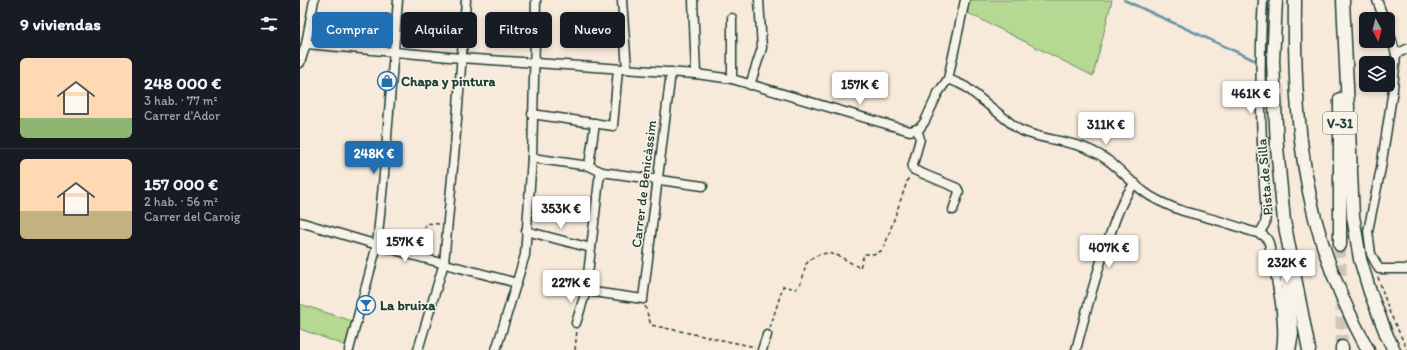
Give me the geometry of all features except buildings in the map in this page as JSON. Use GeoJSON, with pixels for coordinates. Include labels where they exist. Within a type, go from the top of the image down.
{"type":"FeatureCollection","features":[{"type":"Feature","properties":{"kind":"highway","name":"Pista de Silla"},"geometry":{"type":"LineString","coordinates":[[1276,0],[1273,61],[1277,148],[1284,221],[1309,350]]}},
{"type":"Feature","properties":{"kind":"highway"},"geometry":{"type":"LineString","coordinates":[[1295,0],[1298,114],[1302,153],[1309,193],[1325,252],[1339,290],[1368,350]]}},
{"type":"Feature","properties":{"kind":"highway","name":"V-31"},"geometry":{"type":"LineString","coordinates":[[1339,0],[1340,246]]}},
{"type":"Feature","properties":{"kind":"highway"},"geometry":{"type":"LineString","coordinates":[[1343,0],[1353,216],[1360,259],[1370,292],[1394,350]]}},
{"type":"Feature","properties":{"kind":"highway"},"geometry":{"type":"LineString","coordinates":[[1284,221],[1282,243],[1292,334],[1290,350]]}},
{"type":"Feature","properties":{"kind":"street"},"geometry":{"type":"LineString","coordinates":[[300,63],[306,44],[314,0]]}},
{"type":"Feature","properties":{"kind":"street"},"geometry":{"type":"LineString","coordinates":[[349,350],[377,245],[398,0]]}},
{"type":"Feature","properties":{"kind":"street"},"geometry":{"type":"LineString","coordinates":[[418,350],[444,264],[466,0]]}},
{"type":"Feature","properties":{"kind":"street"},"geometry":{"type":"LineString","coordinates":[[496,350],[525,255],[532,158],[536,0]]}},
{"type":"Feature","properties":{"kind":"street"},"geometry":{"type":"LineString","coordinates":[[622,0],[626,69]]}},
{"type":"Feature","properties":{"kind":"street"},"geometry":{"type":"LineString","coordinates":[[693,0],[696,74]]}},
{"type":"Feature","properties":{"kind":"street"},"geometry":{"type":"LineString","coordinates":[[750,85],[762,48],[759,0]]}},
{"type":"Feature","properties":{"kind":"street"},"geometry":{"type":"LineString","coordinates":[[306,44],[461,58],[696,74],[732,79],[910,131],[920,128],[925,121],[938,93],[948,79],[965,0]]}},
{"type":"Feature","properties":{"kind":"street"},"geometry":{"type":"LineString","coordinates":[[1259,234],[1265,224],[1266,216],[1261,111],[1263,0]]}},
{"type":"Feature","properties":{"kind":"street"},"geometry":{"type":"LineString","coordinates":[[1377,0],[1381,12]]}},
{"type":"Feature","properties":{"kind":"street"},"geometry":{"type":"LineString","coordinates":[[732,18],[732,79]]}},
{"type":"Feature","properties":{"kind":"street"},"geometry":{"type":"LineString","coordinates":[[1394,48],[1396,54],[1393,88],[1381,168],[1368,231],[1371,254],[1379,269],[1407,269]]}},
{"type":"Feature","properties":{"kind":"street"},"geometry":{"type":"LineString","coordinates":[[1396,54],[1407,49]]}},
{"type":"Feature","properties":{"kind":"street"},"geometry":{"type":"LineString","coordinates":[[532,114],[613,126],[618,69]]}},
{"type":"Feature","properties":{"kind":"street","name":"Carrer de Benicàssim"},"geometry":{"type":"LineString","coordinates":[[643,299],[671,72]]}},
{"type":"Feature","properties":{"kind":"street"},"geometry":{"type":"LineString","coordinates":[[948,79],[958,82],[966,87],[1018,129],[1038,137],[1078,145],[1106,158],[1135,183],[1143,192],[1161,202],[1182,210],[1235,225],[1264,236],[1270,244],[1282,323],[1281,350]]}},
{"type":"Feature","properties":{"kind":"street"},"geometry":{"type":"LineString","coordinates":[[589,166],[595,123]]}},
{"type":"Feature","properties":{"kind":"street"},"geometry":{"type":"LineString","coordinates":[[917,129],[920,139],[912,168],[957,188],[959,192],[953,210]]}},
{"type":"Feature","properties":{"kind":"street"},"geometry":{"type":"LineString","coordinates":[[532,158],[589,166],[602,172],[703,186]]}},
{"type":"Feature","properties":{"kind":"street"},"geometry":{"type":"LineString","coordinates":[[576,323],[586,291],[599,180],[602,172]]}},
{"type":"Feature","properties":{"kind":"street"},"geometry":{"type":"LineString","coordinates":[[1076,350],[1104,251],[1126,194],[1135,183]]}},
{"type":"Feature","properties":{"kind":"street"},"geometry":{"type":"LineString","coordinates":[[300,222],[444,264],[517,283]]}},
{"type":"Feature","properties":{"kind":"street"},"geometry":{"type":"LineString","coordinates":[[526,231],[591,248]]}},
{"type":"Feature","properties":{"kind":"street"},"geometry":{"type":"LineString","coordinates":[[586,291],[643,299]]}},
{"type":"Feature","properties":{"kind":"street"},"geometry":{"type":"LineString","coordinates":[[762,349],[767,335]]}},
{"type":"Feature","properties":{"kind":"path"},"geometry":{"type":"LineString","coordinates":[[767,335],[783,286],[796,289],[802,281],[806,264],[812,258],[820,254],[828,253],[839,256],[860,268],[864,254],[875,254],[884,248],[912,168]]}},
{"type":"Feature","properties":{"kind":"path"},"geometry":{"type":"LineString","coordinates":[[418,250],[426,223],[442,224]]}},
{"type":"Feature","properties":{"kind":"path"},"geometry":{"type":"LineString","coordinates":[[1379,269],[1378,279],[1389,310],[1407,349]]}},
{"type":"Feature","properties":{"kind":"path"},"geometry":{"type":"LineString","coordinates":[[643,299],[651,326],[762,349]]}},
{"type":"Feature","properties":{"kind":"path"},"geometry":{"type":"LineString","coordinates":[[575,350],[577,330],[576,323]]}},
{"type":"Feature","properties":{"kind":"green space"},"geometry":{"type":"Polygon","coordinates":[[[969,0],[1112,0],[1093,76],[966,12],[969,0]]]}},
{"type":"Feature","properties":{"kind":"green space"},"geometry":{"type":"Polygon","coordinates":[[[300,304],[352,321],[347,346],[300,329],[300,304]]]}},
{"type":"Feature","properties":{"kind":"waterway"},"geometry":{"type":"LineString","coordinates":[[1124,0],[1254,60]]}},
{"type":"Feature","properties":{"kind":"tunnel"},"geometry":{"type":"LineString","coordinates":[[1340,245],[1342,347]]}},
{"type":"Feature","properties":{"kind":"place","name":"Chapa y pintura"},"geometry":{"type":"Point","coordinates":[387,81]}},
{"type":"Feature","properties":{"kind":"place","name":"La bruixa"},"geometry":{"type":"Point","coordinates":[366,305]}}]}
